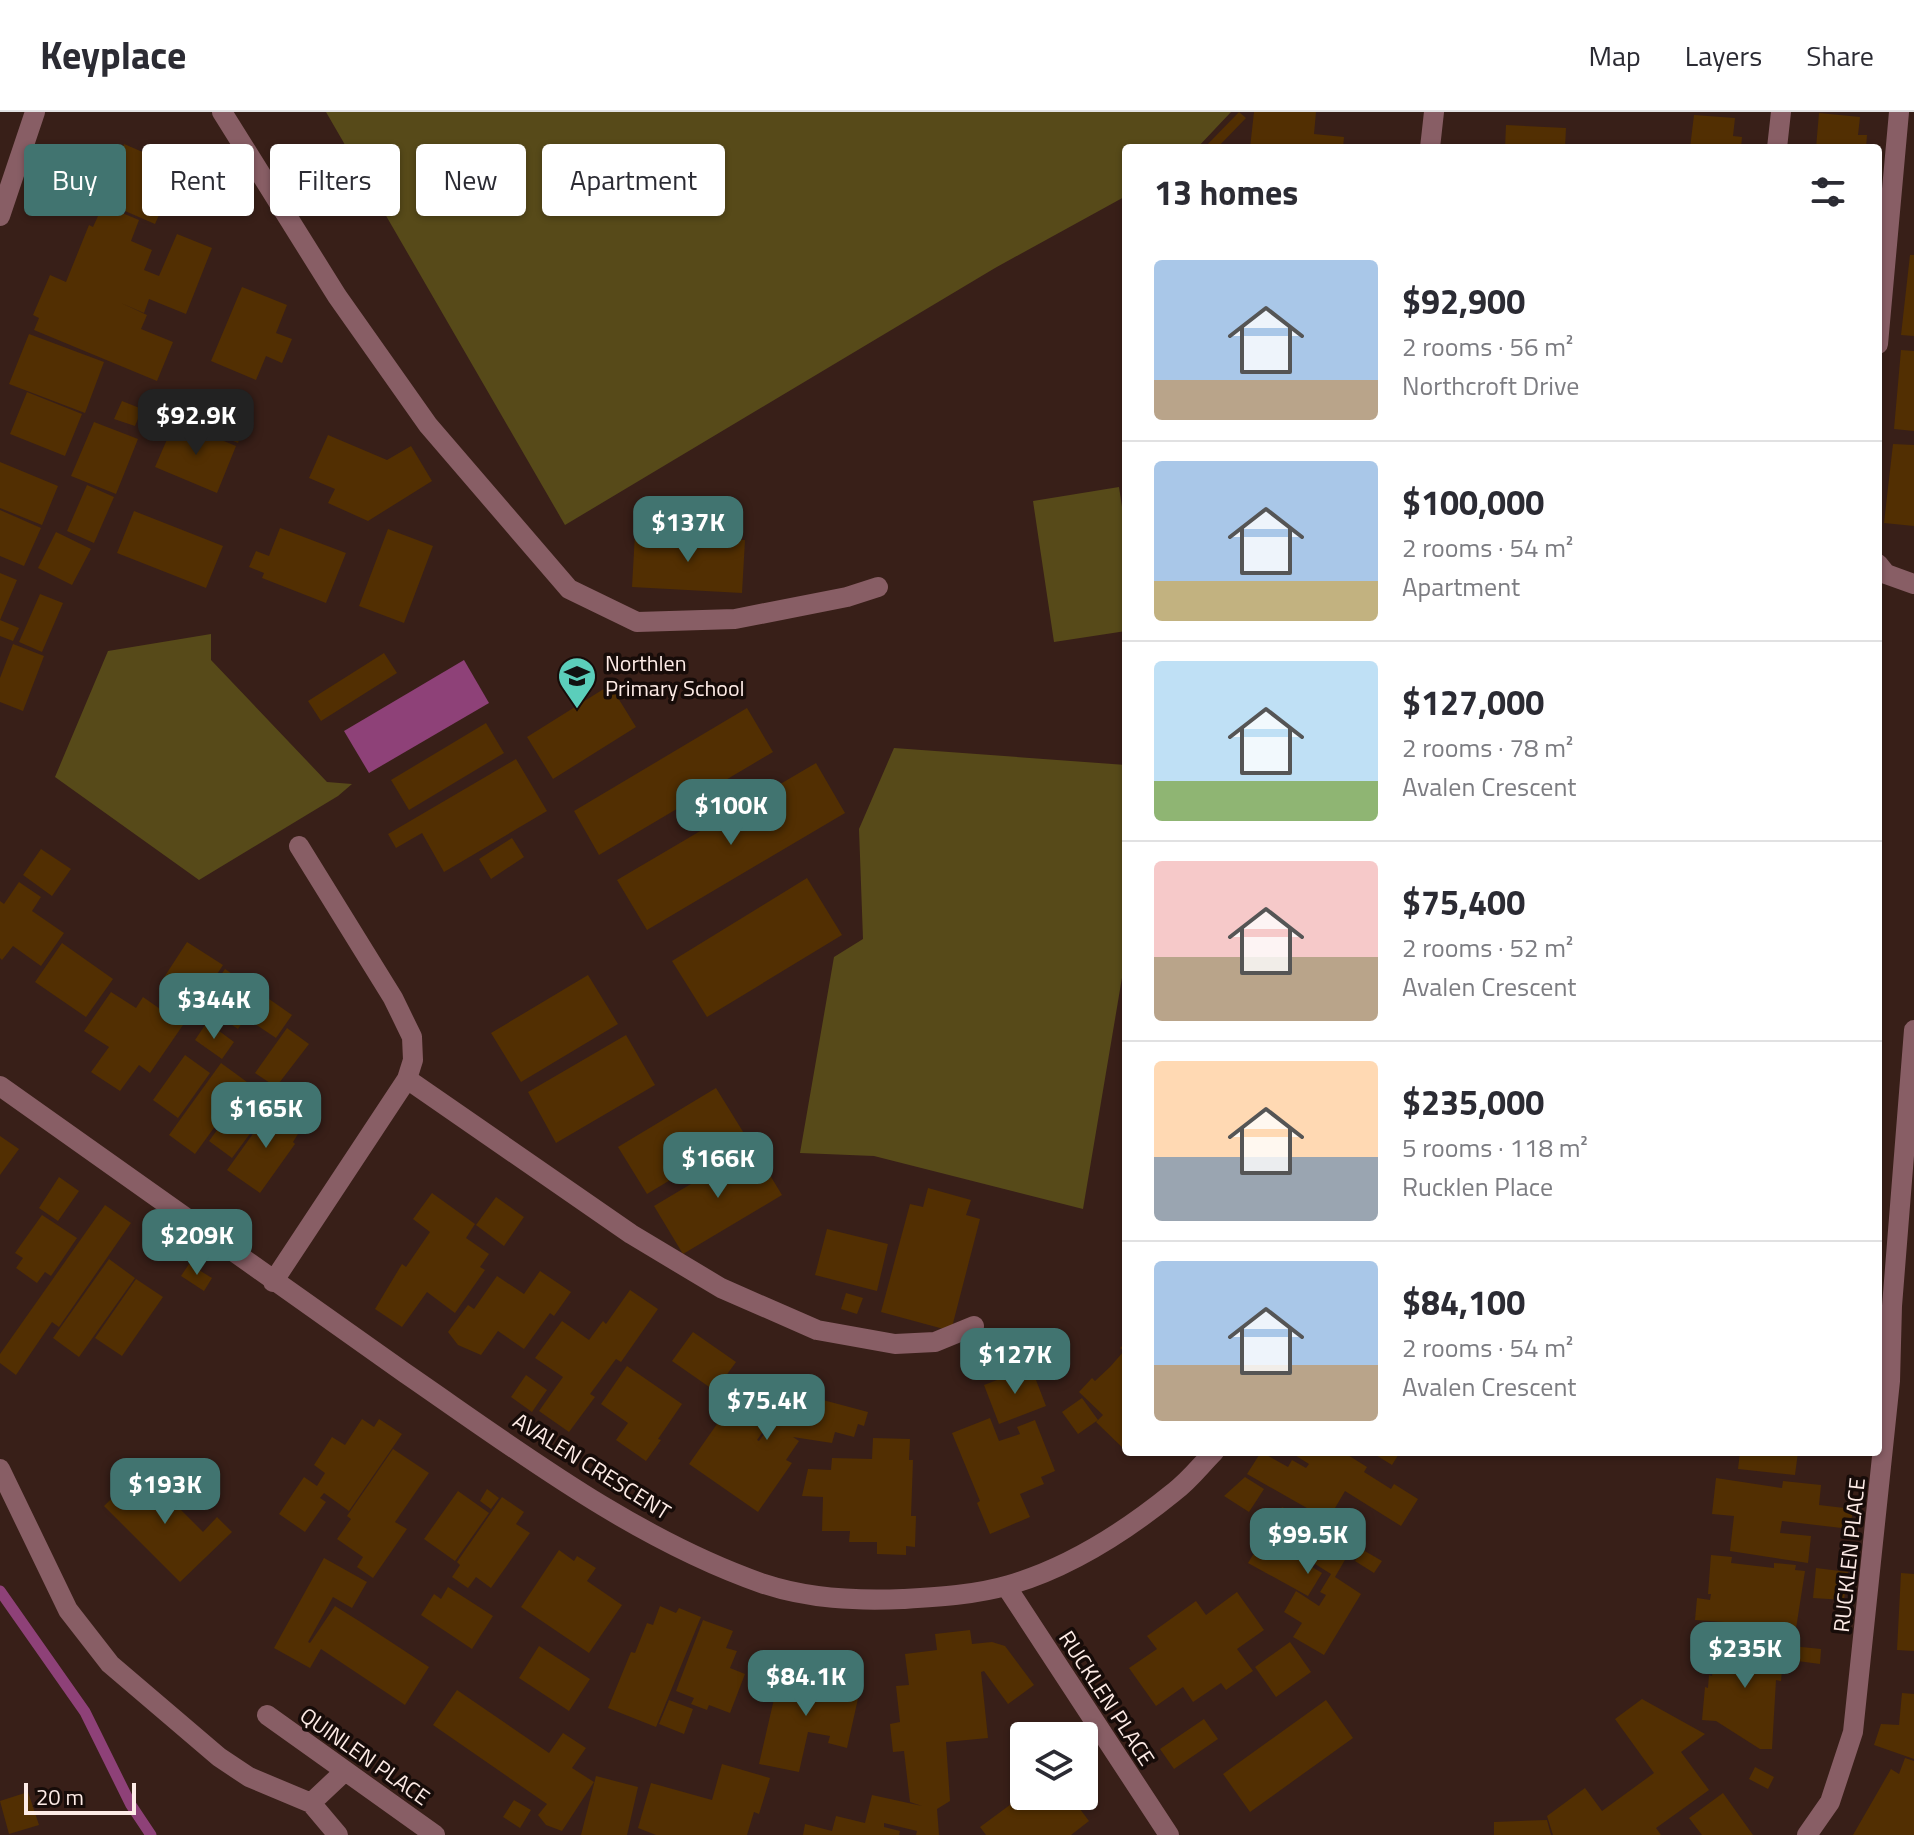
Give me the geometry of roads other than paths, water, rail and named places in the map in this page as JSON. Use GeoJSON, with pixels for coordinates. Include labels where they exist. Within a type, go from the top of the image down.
{"type":"FeatureCollection","features":[{"type":"Feature","properties":{"kind":"street"},"geometry":{"type":"LineString","coordinates":[[0,216],[35,112]]}},
{"type":"Feature","properties":{"kind":"street"},"geometry":{"type":"LineString","coordinates":[[222,112],[337,296],[428,425],[569,589],[637,622],[735,619],[847,597],[878,587]]}},
{"type":"Feature","properties":{"kind":"street"},"geometry":{"type":"LineString","coordinates":[[1430,144],[1434,112]]}},
{"type":"Feature","properties":{"kind":"street"},"geometry":{"type":"LineString","coordinates":[[1777,144],[1781,112]]}},
{"type":"Feature","properties":{"kind":"street"},"geometry":{"type":"LineString","coordinates":[[1882,300],[1899,112]]}},
{"type":"Feature","properties":{"kind":"street"},"geometry":{"type":"LineString","coordinates":[[1882,569],[1886,574],[1914,584]]}},
{"type":"Feature","properties":{"kind":"street"},"geometry":{"type":"LineString","coordinates":[[273,1282],[407,1079],[413,1060],[412,1037],[393,998],[299,846]]}},
{"type":"Feature","properties":{"kind":"street","name":"RUCKLEN PLACE"},"geometry":{"type":"LineString","coordinates":[[1807,1835],[1830,1802],[1853,1732],[1890,1381],[1892,1306],[1914,1030]]}},
{"type":"Feature","properties":{"kind":"street"},"geometry":{"type":"LineString","coordinates":[[407,1079],[631,1234],[721,1288],[803,1324],[817,1330],[895,1344],[935,1342],[974,1326]]}},
{"type":"Feature","properties":{"kind":"street","name":"AVALEN CRESCENT"},"geometry":{"type":"LineString","coordinates":[[0,1086],[273,1282],[625,1520],[709,1562],[766,1585],[822,1597],[865,1601],[946,1596],[1006,1586],[1042,1574],[1094,1548],[1176,1491],[1210,1456]]}},
{"type":"Feature","properties":{"kind":"street"},"geometry":{"type":"LineString","coordinates":[[0,1469],[68,1610],[110,1664],[219,1757],[249,1777],[311,1803],[338,1835]]}},
{"type":"Feature","properties":{"kind":"street","name":"RUCKLEN PLACE"},"geometry":{"type":"LineString","coordinates":[[1006,1586],[1169,1835]]}},
{"type":"Feature","properties":{"kind":"street","name":"QUINLEN PLACE"},"geometry":{"type":"LineString","coordinates":[[267,1715],[435,1835]]}},
{"type":"Feature","properties":{"kind":"street"},"geometry":{"type":"LineString","coordinates":[[311,1803],[345,1771]]}},
{"type":"Feature","properties":{"kind":"waterway"},"geometry":{"type":"LineString","coordinates":[[0,1591],[85,1712],[131,1805],[151,1835]]}},
{"type":"Feature","properties":{"kind":"place","name":"Northlen Primary School"},"geometry":{"type":"Point","coordinates":[577,710]}}]}
